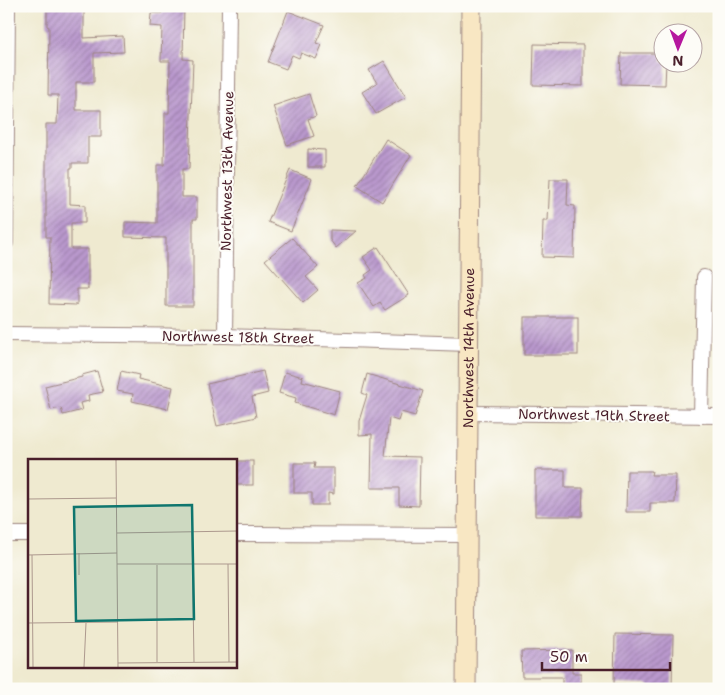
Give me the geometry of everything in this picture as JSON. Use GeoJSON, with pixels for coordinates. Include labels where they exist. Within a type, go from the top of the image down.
{"type":"FeatureCollection","features":[{"type":"Feature","properties":{"kind":"street"},"geometry":{"type":"LineString","coordinates":[[6,243],[8,6]]}},
{"type":"Feature","properties":{"kind":"street","name":"Northwest 13th Avenue"},"geometry":{"type":"LineString","coordinates":[[225,336],[229,6]]}},
{"type":"Feature","properties":{"kind":"street","name":"Northwest 14th Avenue"},"geometry":{"type":"LineString","coordinates":[[466,689],[470,6]]}},
{"type":"Feature","properties":{"kind":"street"},"geometry":{"type":"LineString","coordinates":[[701,416],[704,278]]}},
{"type":"Feature","properties":{"kind":"street","name":"Northwest 18th Street"},"geometry":{"type":"LineString","coordinates":[[6,334],[225,336],[469,344]]}},
{"type":"Feature","properties":{"kind":"street","name":"Northwest 19th Street"},"geometry":{"type":"LineString","coordinates":[[469,413],[719,416]]}},
{"type":"Feature","properties":{"kind":"street"},"geometry":{"type":"LineString","coordinates":[[6,534],[28,534]]}},
{"type":"Feature","properties":{"kind":"street"},"geometry":{"type":"LineString","coordinates":[[236,534],[468,535]]}},
{"type":"Feature","properties":{"kind":"building"},"geometry":{"type":"Polygon","coordinates":[[[47,6],[84,6],[84,38],[123,36],[124,52],[94,53],[94,82],[76,82],[76,110],[101,110],[101,137],[88,137],[88,163],[72,163],[72,168],[70,168],[70,204],[85,205],[85,223],[71,223],[71,249],[88,249],[88,289],[77,289],[77,305],[49,304],[50,237],[46,237],[46,124],[57,124],[58,95],[48,95],[49,27],[47,26],[47,6]]]}},
{"type":"Feature","properties":{"kind":"building"},"geometry":{"type":"Polygon","coordinates":[[[162,6],[184,6],[183,59],[193,60],[189,169],[182,169],[182,197],[197,197],[197,219],[193,219],[193,306],[166,306],[166,238],[125,237],[125,222],[157,223],[157,165],[164,165],[165,113],[169,113],[170,61],[161,61],[162,27],[150,26],[151,13],[162,13],[162,6]]]}},
{"type":"Feature","properties":{"kind":"building"},"geometry":{"type":"Polygon","coordinates":[[[288,11],[324,25],[316,43],[322,45],[316,59],[301,53],[299,58],[292,55],[286,69],[268,62],[288,11]]]}},
{"type":"Feature","properties":{"kind":"building"},"geometry":{"type":"Polygon","coordinates":[[[534,44],[583,45],[583,86],[533,85],[534,44]]]}},
{"type":"Feature","properties":{"kind":"building"},"geometry":{"type":"Polygon","coordinates":[[[621,53],[652,53],[652,72],[666,72],[665,85],[620,84],[621,53]]]}},
{"type":"Feature","properties":{"kind":"building"},"geometry":{"type":"Polygon","coordinates":[[[384,61],[406,97],[376,114],[362,92],[377,83],[369,70],[384,61]]]}},
{"type":"Feature","properties":{"kind":"building"},"geometry":{"type":"Polygon","coordinates":[[[309,94],[316,116],[308,119],[314,136],[287,145],[273,106],[309,94]]]}},
{"type":"Feature","properties":{"kind":"building"},"geometry":{"type":"Polygon","coordinates":[[[386,139],[411,155],[382,202],[357,186],[386,139]]]}},
{"type":"Feature","properties":{"kind":"building"},"geometry":{"type":"Polygon","coordinates":[[[308,149],[325,150],[325,167],[308,167],[308,149]]]}},
{"type":"Feature","properties":{"kind":"building"},"geometry":{"type":"Polygon","coordinates":[[[290,170],[312,179],[291,231],[268,222],[290,170]]]}},
{"type":"Feature","properties":{"kind":"building"},"geometry":{"type":"Polygon","coordinates":[[[550,179],[568,179],[567,205],[575,206],[574,258],[542,257],[543,221],[548,221],[550,179]]]}},
{"type":"Feature","properties":{"kind":"building"},"geometry":{"type":"Polygon","coordinates":[[[330,230],[356,231],[336,248],[330,240],[330,230]]]}},
{"type":"Feature","properties":{"kind":"building"},"geometry":{"type":"Polygon","coordinates":[[[292,238],[318,267],[306,277],[318,290],[303,303],[265,260],[292,238]]]}},
{"type":"Feature","properties":{"kind":"building"},"geometry":{"type":"Polygon","coordinates":[[[378,247],[409,295],[385,310],[380,303],[374,307],[358,283],[367,278],[365,275],[372,270],[363,257],[378,247]]]}},
{"type":"Feature","properties":{"kind":"building"},"geometry":{"type":"Polygon","coordinates":[[[524,317],[578,317],[578,355],[524,355],[524,317]]]}},
{"type":"Feature","properties":{"kind":"building"},"geometry":{"type":"Polygon","coordinates":[[[97,371],[103,392],[88,395],[89,401],[80,403],[82,410],[63,415],[61,408],[51,410],[45,386],[82,377],[82,375],[97,371]]]}},
{"type":"Feature","properties":{"kind":"building"},"geometry":{"type":"Polygon","coordinates":[[[121,371],[139,375],[138,379],[173,387],[168,409],[132,401],[133,394],[117,391],[121,371]]]}},
{"type":"Feature","properties":{"kind":"building"},"geometry":{"type":"Polygon","coordinates":[[[263,371],[268,393],[252,397],[256,417],[217,426],[207,384],[263,371]]]}},
{"type":"Feature","properties":{"kind":"building"},"geometry":{"type":"Polygon","coordinates":[[[285,372],[303,377],[302,381],[340,391],[334,415],[295,403],[296,398],[279,393],[285,372]]]}},
{"type":"Feature","properties":{"kind":"building"},"geometry":{"type":"Polygon","coordinates":[[[367,374],[423,391],[415,416],[401,412],[398,421],[389,418],[385,456],[420,457],[419,506],[399,505],[399,488],[371,488],[372,434],[359,435],[359,421],[367,395],[362,393],[367,374]]]}},
{"type":"Feature","properties":{"kind":"building"},"geometry":{"type":"Polygon","coordinates":[[[236,461],[253,461],[253,485],[236,485],[236,461]]]}},
{"type":"Feature","properties":{"kind":"building"},"geometry":{"type":"Polygon","coordinates":[[[294,463],[315,463],[314,468],[334,468],[334,494],[328,493],[328,505],[312,505],[312,493],[294,493],[294,463]]]}},
{"type":"Feature","properties":{"kind":"building"},"geometry":{"type":"Polygon","coordinates":[[[535,470],[565,470],[565,488],[583,488],[582,516],[535,516],[535,470]]]}},
{"type":"Feature","properties":{"kind":"building"},"geometry":{"type":"Polygon","coordinates":[[[627,471],[652,471],[651,475],[676,475],[675,503],[650,503],[650,512],[626,512],[627,471]]]}},
{"type":"Feature","properties":{"kind":"building"},"geometry":{"type":"Polygon","coordinates":[[[615,634],[673,635],[672,689],[649,689],[649,685],[614,684],[615,634]]]}},
{"type":"Feature","properties":{"kind":"building"},"geometry":{"type":"Polygon","coordinates":[[[572,650],[572,673],[581,673],[581,689],[562,689],[562,677],[522,677],[521,651],[572,650]]]}}]}
